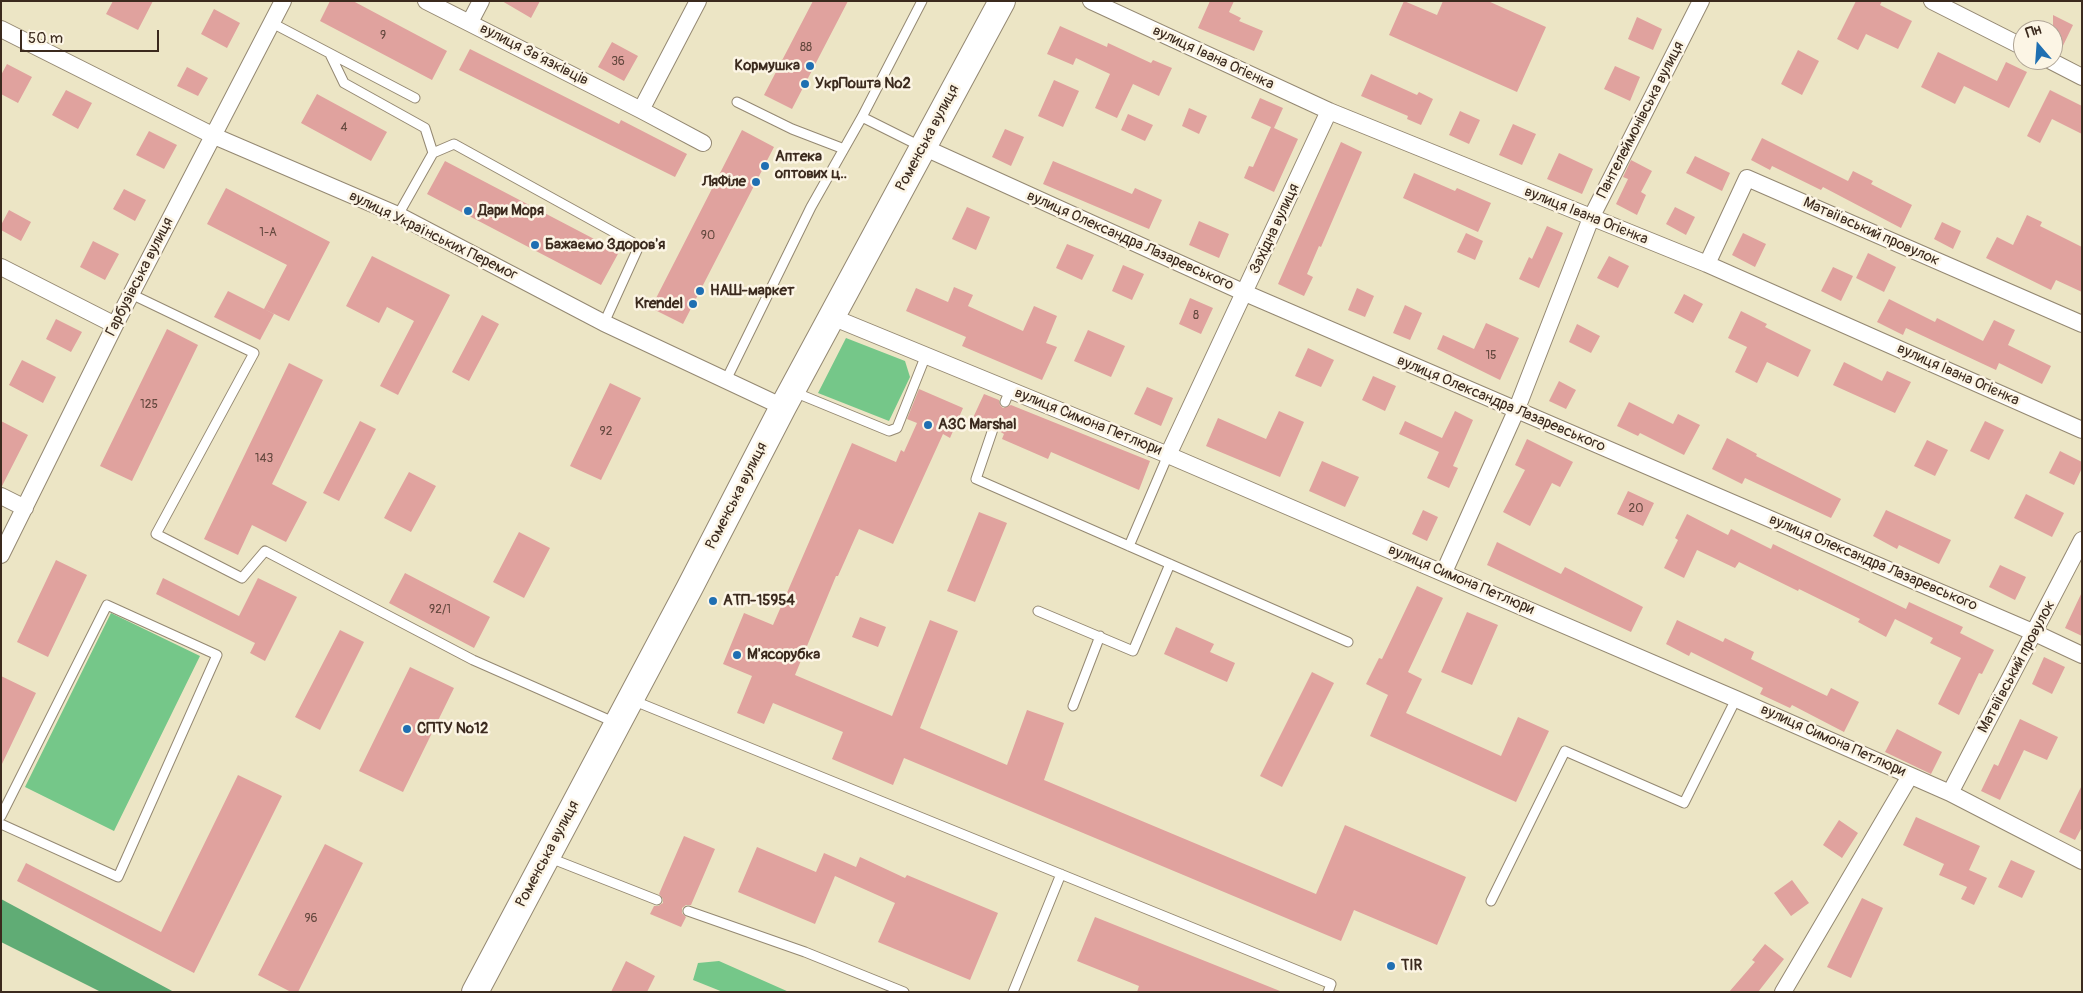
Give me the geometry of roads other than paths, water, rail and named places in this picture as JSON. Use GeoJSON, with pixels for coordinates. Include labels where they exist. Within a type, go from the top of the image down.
{"type":"FeatureCollection","features":[{"type":"Feature","properties":{"kind":"main road","name":"Роменська вулиця"},"geometry":{"type":"LineString","coordinates":[[475,992],[616,723],[689,589],[787,399],[1002,1]]}},
{"type":"Feature","properties":{"kind":"street","name":"Гарбузівська вулиця"},"geometry":{"type":"LineString","coordinates":[[1,556],[115,325],[283,1]]}},
{"type":"Feature","properties":{"kind":"street","name":"вулиця Звʼязківців"},"geometry":{"type":"LineString","coordinates":[[426,1],[641,110],[703,144]]}},
{"type":"Feature","properties":{"kind":"street"},"geometry":{"type":"LineString","coordinates":[[470,22],[481,1]]}},
{"type":"Feature","properties":{"kind":"street"},"geometry":{"type":"LineString","coordinates":[[641,110],[698,1]]}},
{"type":"Feature","properties":{"kind":"street","name":"вулиця Івана Огієнка"},"geometry":{"type":"LineString","coordinates":[[1090,1],[1329,111],[1707,264],[2082,430]]}},
{"type":"Feature","properties":{"kind":"street","name":"Пантелеймонівська вулиця"},"geometry":{"type":"LineString","coordinates":[[1444,572],[1516,411],[1591,218],[1701,1]]}},
{"type":"Feature","properties":{"kind":"street"},"geometry":{"type":"LineString","coordinates":[[1932,1],[2013,42]]}},
{"type":"Feature","properties":{"kind":"street","name":"вулиця Українських Перемог"},"geometry":{"type":"LineString","coordinates":[[1,29],[214,136],[398,215],[604,323],[726,380],[787,399]]}},
{"type":"Feature","properties":{"kind":"street"},"geometry":{"type":"LineString","coordinates":[[2063,68],[2082,77]]}},
{"type":"Feature","properties":{"kind":"street","name":"Західна вулиця"},"geometry":{"type":"LineString","coordinates":[[1168,455],[1329,111]]}},
{"type":"Feature","properties":{"kind":"street","name":"вулиця Олександра Лазаревського"},"geometry":{"type":"LineString","coordinates":[[923,147],[1245,293],[2035,633],[2082,655]]}},
{"type":"Feature","properties":{"kind":"street","name":"Матвіївський провулок"},"geometry":{"type":"LineString","coordinates":[[1707,264],[1747,178],[2082,324]]}},
{"type":"Feature","properties":{"kind":"street"},"geometry":{"type":"LineString","coordinates":[[1,267],[115,325]]}},
{"type":"Feature","properties":{"kind":"street","name":"вулиця Симона Петлюри"},"geometry":{"type":"LineString","coordinates":[[832,317],[926,355],[1008,396],[1168,455],[1736,699],[1950,793],[2082,861]]}},
{"type":"Feature","properties":{"kind":"street"},"geometry":{"type":"LineString","coordinates":[[1,496],[25,508]]}},
{"type":"Feature","properties":{"kind":"street","name":"Матвіївський провулок"},"geometry":{"type":"LineString","coordinates":[[1950,793],[2082,540]]}},
{"type":"Feature","properties":{"kind":"street"},"geometry":{"type":"LineString","coordinates":[[1783,992],[1910,776]]}},
{"type":"Feature","properties":{"kind":"lane"},"geometry":{"type":"LineString","coordinates":[[726,380],[811,207],[862,117],[922,1]]}},
{"type":"Feature","properties":{"kind":"lane"},"geometry":{"type":"LineString","coordinates":[[272,24],[415,98]]}},
{"type":"Feature","properties":{"kind":"lane"},"geometry":{"type":"LineString","coordinates":[[330,54],[344,83],[425,128],[433,153]]}},
{"type":"Feature","properties":{"kind":"lane"},"geometry":{"type":"LineString","coordinates":[[737,102],[792,129],[844,149]]}},
{"type":"Feature","properties":{"kind":"lane"},"geometry":{"type":"LineString","coordinates":[[862,117],[923,147]]}},
{"type":"Feature","properties":{"kind":"lane"},"geometry":{"type":"LineString","coordinates":[[398,215],[433,153],[454,144],[638,246],[604,323]]}},
{"type":"Feature","properties":{"kind":"lane"},"geometry":{"type":"LineString","coordinates":[[131,294],[254,353],[156,534],[242,578],[265,550],[473,660],[616,723]]}},
{"type":"Feature","properties":{"kind":"lane"},"geometry":{"type":"LineString","coordinates":[[787,399],[890,431],[897,428],[926,355]]}},
{"type":"Feature","properties":{"kind":"lane"},"geometry":{"type":"LineString","coordinates":[[993,429],[976,479],[1348,642]]}},
{"type":"Feature","properties":{"kind":"lane"},"geometry":{"type":"LineString","coordinates":[[1129,546],[1168,455]]}},
{"type":"Feature","properties":{"kind":"lane"},"geometry":{"type":"LineString","coordinates":[[1038,610],[1133,651],[1170,564]]}},
{"type":"Feature","properties":{"kind":"lane"},"geometry":{"type":"LineString","coordinates":[[1,816],[107,605],[217,655],[118,877],[1,824]]}},
{"type":"Feature","properties":{"kind":"lane"},"geometry":{"type":"LineString","coordinates":[[1073,706],[1100,636]]}},
{"type":"Feature","properties":{"kind":"lane"},"geometry":{"type":"LineString","coordinates":[[630,699],[1331,984],[1328,992]]}},
{"type":"Feature","properties":{"kind":"lane"},"geometry":{"type":"LineString","coordinates":[[1490,901],[1565,751],[1684,803],[1736,699]]}},
{"type":"Feature","properties":{"kind":"lane"},"geometry":{"type":"LineString","coordinates":[[546,857],[657,900]]}},
{"type":"Feature","properties":{"kind":"lane"},"geometry":{"type":"LineString","coordinates":[[1013,992],[1061,874]]}},
{"type":"Feature","properties":{"kind":"lane"},"geometry":{"type":"LineString","coordinates":[[688,912],[805,952],[904,992]]}},
{"type":"Feature","properties":{"kind":"place","name":"Кормушка"},"geometry":{"type":"Point","coordinates":[810,66]}},
{"type":"Feature","properties":{"kind":"place","name":"УкрПошта №2"},"geometry":{"type":"Point","coordinates":[805,84]}},
{"type":"Feature","properties":{"kind":"place","name":"Аптека оптових ц.."},"geometry":{"type":"Point","coordinates":[765,166]}},
{"type":"Feature","properties":{"kind":"place","name":"ЛяФіле"},"geometry":{"type":"Point","coordinates":[756,182]}},
{"type":"Feature","properties":{"kind":"place","name":"Дари Моря"},"geometry":{"type":"Point","coordinates":[468,211]}},
{"type":"Feature","properties":{"kind":"place","name":"Бажаємо Здоров'я"},"geometry":{"type":"Point","coordinates":[535,245]}},
{"type":"Feature","properties":{"kind":"place","name":"НАШ-маркет"},"geometry":{"type":"Point","coordinates":[700,291]}},
{"type":"Feature","properties":{"kind":"place","name":"Krendel"},"geometry":{"type":"Point","coordinates":[693,304]}},
{"type":"Feature","properties":{"kind":"place","name":"АЗС Marshal"},"geometry":{"type":"Point","coordinates":[928,425]}},
{"type":"Feature","properties":{"kind":"place","name":"АТП-15954"},"geometry":{"type":"Point","coordinates":[713,601]}},
{"type":"Feature","properties":{"kind":"place","name":"М'ясорубка"},"geometry":{"type":"Point","coordinates":[737,655]}},
{"type":"Feature","properties":{"kind":"place","name":"СПТУ №12"},"geometry":{"type":"Point","coordinates":[407,729]}},
{"type":"Feature","properties":{"kind":"place","name":"TIR"},"geometry":{"type":"Point","coordinates":[1391,966]}}]}
